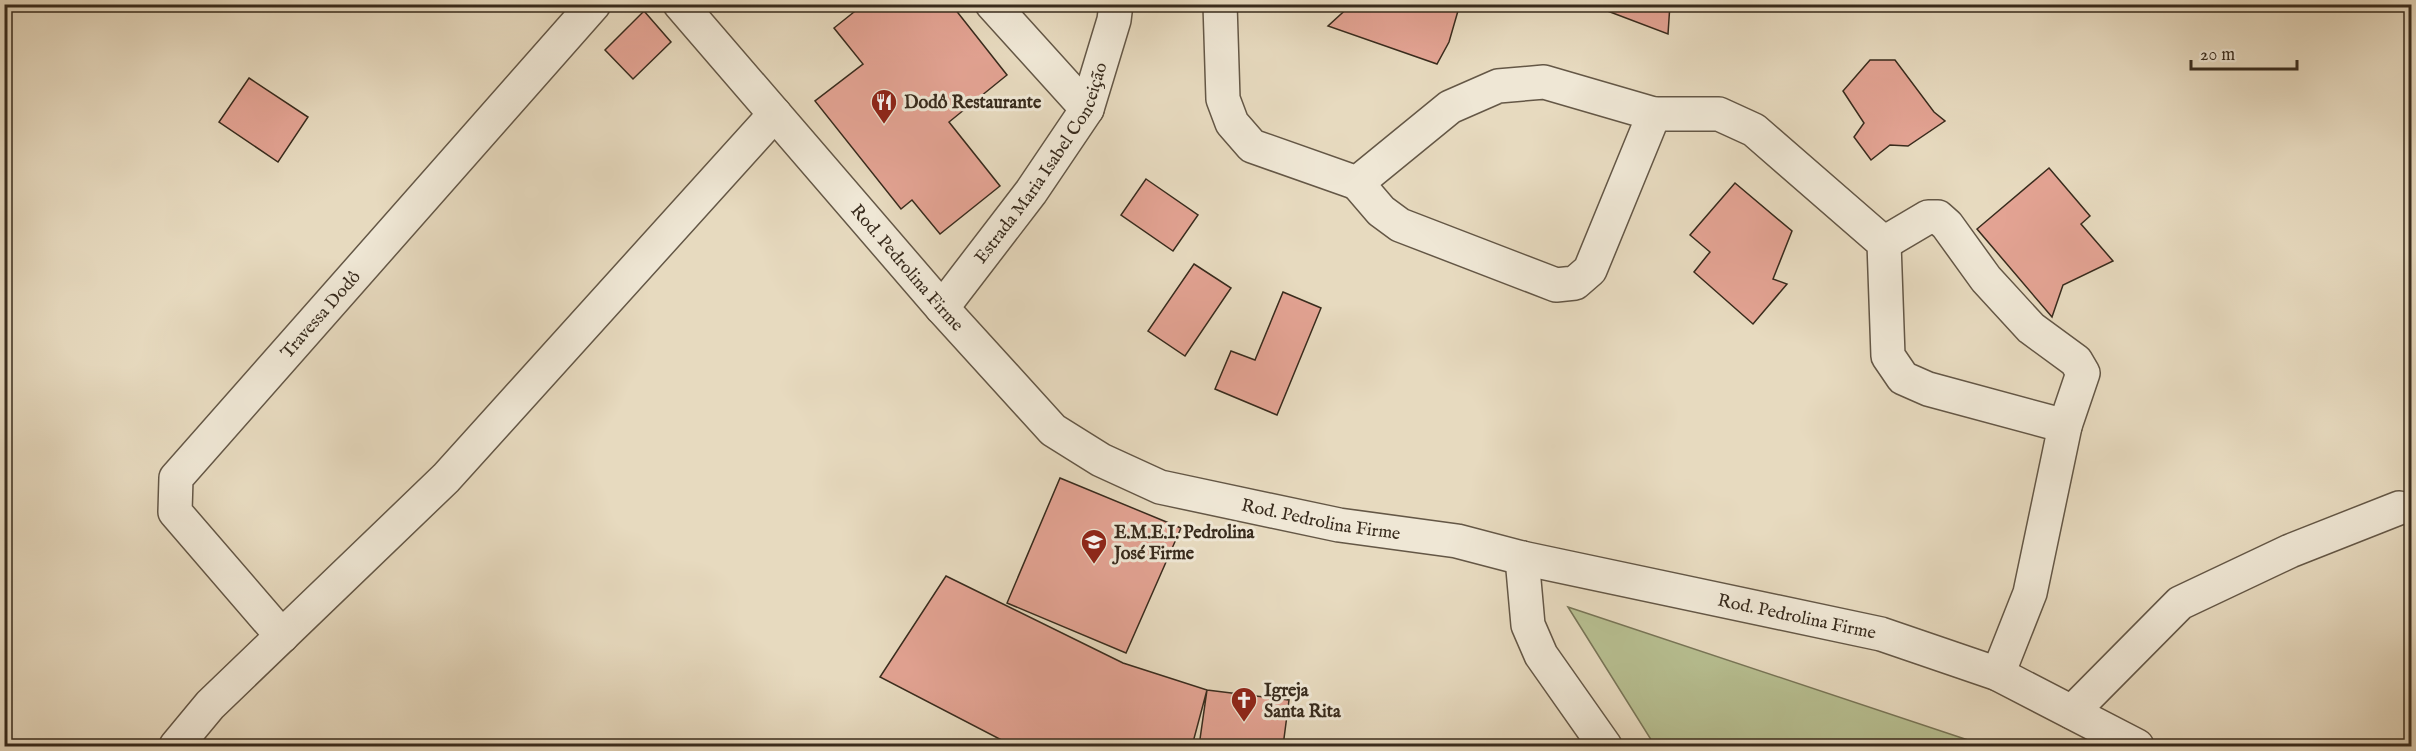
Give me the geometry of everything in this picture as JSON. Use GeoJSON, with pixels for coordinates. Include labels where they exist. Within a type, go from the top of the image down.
{"type":"FeatureCollection","features":[{"type":"Feature","properties":{"kind":"street","name":"Travessa Dodô"},"geometry":{"type":"LineString","coordinates":[[282,636],[176,512],[177,478],[594,4]]}},
{"type":"Feature","properties":{"kind":"street","name":"Rod. Pedrolina Firme"},"geometry":{"type":"LineString","coordinates":[[680,4],[942,308],[1053,430],[1101,460],[1160,487],[1339,525],[1457,541],[1522,558],[1881,634],[1998,674],[2137,747]]}},
{"type":"Feature","properties":{"kind":"street"},"geometry":{"type":"LineString","coordinates":[[992,4],[1087,109]]}},
{"type":"Feature","properties":{"kind":"street","name":"Estrada Maria Isabel Conceição"},"geometry":{"type":"LineString","coordinates":[[942,308],[1031,192],[1087,109],[1114,20],[1116,4]]}},
{"type":"Feature","properties":{"kind":"street"},"geometry":{"type":"LineString","coordinates":[[1220,4],[1222,99],[1232,123],[1252,146],[1357,183],[1381,211],[1400,225],[1556,285],[1575,283],[1590,270],[1654,114]]}},
{"type":"Feature","properties":{"kind":"street"},"geometry":{"type":"LineString","coordinates":[[1357,183],[1450,107],[1498,86],[1544,82],[1654,114],[1719,114],[1754,130],[1884,243],[1888,356],[1904,378],[1928,389],[2066,426]]}},
{"type":"Feature","properties":{"kind":"street"},"geometry":{"type":"LineString","coordinates":[[177,747],[210,705],[446,478],[774,114]]}},
{"type":"Feature","properties":{"kind":"street"},"geometry":{"type":"LineString","coordinates":[[1884,243],[1928,217],[1938,217],[1947,225],[1986,279],[2031,328],[2076,361],[2083,373],[2066,426],[2030,593],[1998,674]]}},
{"type":"Feature","properties":{"kind":"street"},"geometry":{"type":"LineString","coordinates":[[2072,712],[2180,603],[2290,551],[2399,508]]}},
{"type":"Feature","properties":{"kind":"street"},"geometry":{"type":"LineString","coordinates":[[1522,558],[1528,625],[1541,656],[1605,747]]}},
{"type":"Feature","properties":{"kind":"green space"},"geometry":{"type":"Polygon","coordinates":[[[1568,607],[1986,746],[1655,746],[1568,607]]]}},
{"type":"Feature","properties":{"kind":"building"},"geometry":{"type":"Polygon","coordinates":[[[864,4],[951,4],[1007,75],[949,122],[1000,186],[940,234],[912,200],[901,209],[815,101],[863,64],[834,28],[864,4]]]}},
{"type":"Feature","properties":{"kind":"building"},"geometry":{"type":"Polygon","coordinates":[[[1352,4],[1460,4],[1449,42],[1437,64],[1328,26],[1352,4]]]}},
{"type":"Feature","properties":{"kind":"building"},"geometry":{"type":"Polygon","coordinates":[[[1589,4],[1670,4],[1668,34],[1589,4]]]}},
{"type":"Feature","properties":{"kind":"building"},"geometry":{"type":"Polygon","coordinates":[[[644,11],[671,42],[633,79],[605,50],[644,11]]]}},
{"type":"Feature","properties":{"kind":"building"},"geometry":{"type":"Polygon","coordinates":[[[1870,60],[1895,60],[1934,112],[1945,121],[1908,146],[1890,145],[1871,160],[1854,137],[1864,123],[1843,91],[1870,60]]]}},
{"type":"Feature","properties":{"kind":"building"},"geometry":{"type":"Polygon","coordinates":[[[249,78],[308,117],[278,162],[219,122],[249,78]]]}},
{"type":"Feature","properties":{"kind":"building"},"geometry":{"type":"Polygon","coordinates":[[[2049,168],[2090,216],[2081,224],[2113,261],[2063,285],[2052,317],[1977,229],[2049,168]]]}},
{"type":"Feature","properties":{"kind":"building"},"geometry":{"type":"Polygon","coordinates":[[[1146,179],[1198,215],[1173,251],[1121,215],[1146,179]]]}},
{"type":"Feature","properties":{"kind":"building"},"geometry":{"type":"Polygon","coordinates":[[[1735,183],[1792,231],[1773,279],[1787,284],[1753,324],[1694,272],[1710,252],[1690,235],[1735,183]]]}},
{"type":"Feature","properties":{"kind":"building"},"geometry":{"type":"Polygon","coordinates":[[[1194,264],[1231,288],[1185,356],[1148,331],[1194,264]]]}},
{"type":"Feature","properties":{"kind":"building"},"geometry":{"type":"Polygon","coordinates":[[[1283,292],[1321,308],[1277,415],[1215,389],[1231,351],[1255,360],[1283,292]]]}},
{"type":"Feature","properties":{"kind":"building","name":"E.M.E.I. Pedrolina José Firme"},"geometry":{"type":"Polygon","coordinates":[[[1060,478],[1181,528],[1126,653],[1007,603],[1060,478]]]}},
{"type":"Feature","properties":{"kind":"building"},"geometry":{"type":"Polygon","coordinates":[[[946,576],[1123,663],[1207,690],[1192,746],[1013,746],[880,677],[946,576]]]}},
{"type":"Feature","properties":{"kind":"building","name":"Igreja Santa Rita"},"geometry":{"type":"Polygon","coordinates":[[[1207,690],[1289,700],[1283,746],[1199,746],[1207,690]]]}},
{"type":"Feature","properties":{"kind":"place","name":"Dodô Restaurante"},"geometry":{"type":"Point","coordinates":[884,125]}},
{"type":"Feature","properties":{"kind":"place","name":"E.M.E.I. Pedrolina José Firme"},"geometry":{"type":"Point","coordinates":[1094,565]}},
{"type":"Feature","properties":{"kind":"place","name":"Igreja Santa Rita"},"geometry":{"type":"Point","coordinates":[1244,723]}}]}
